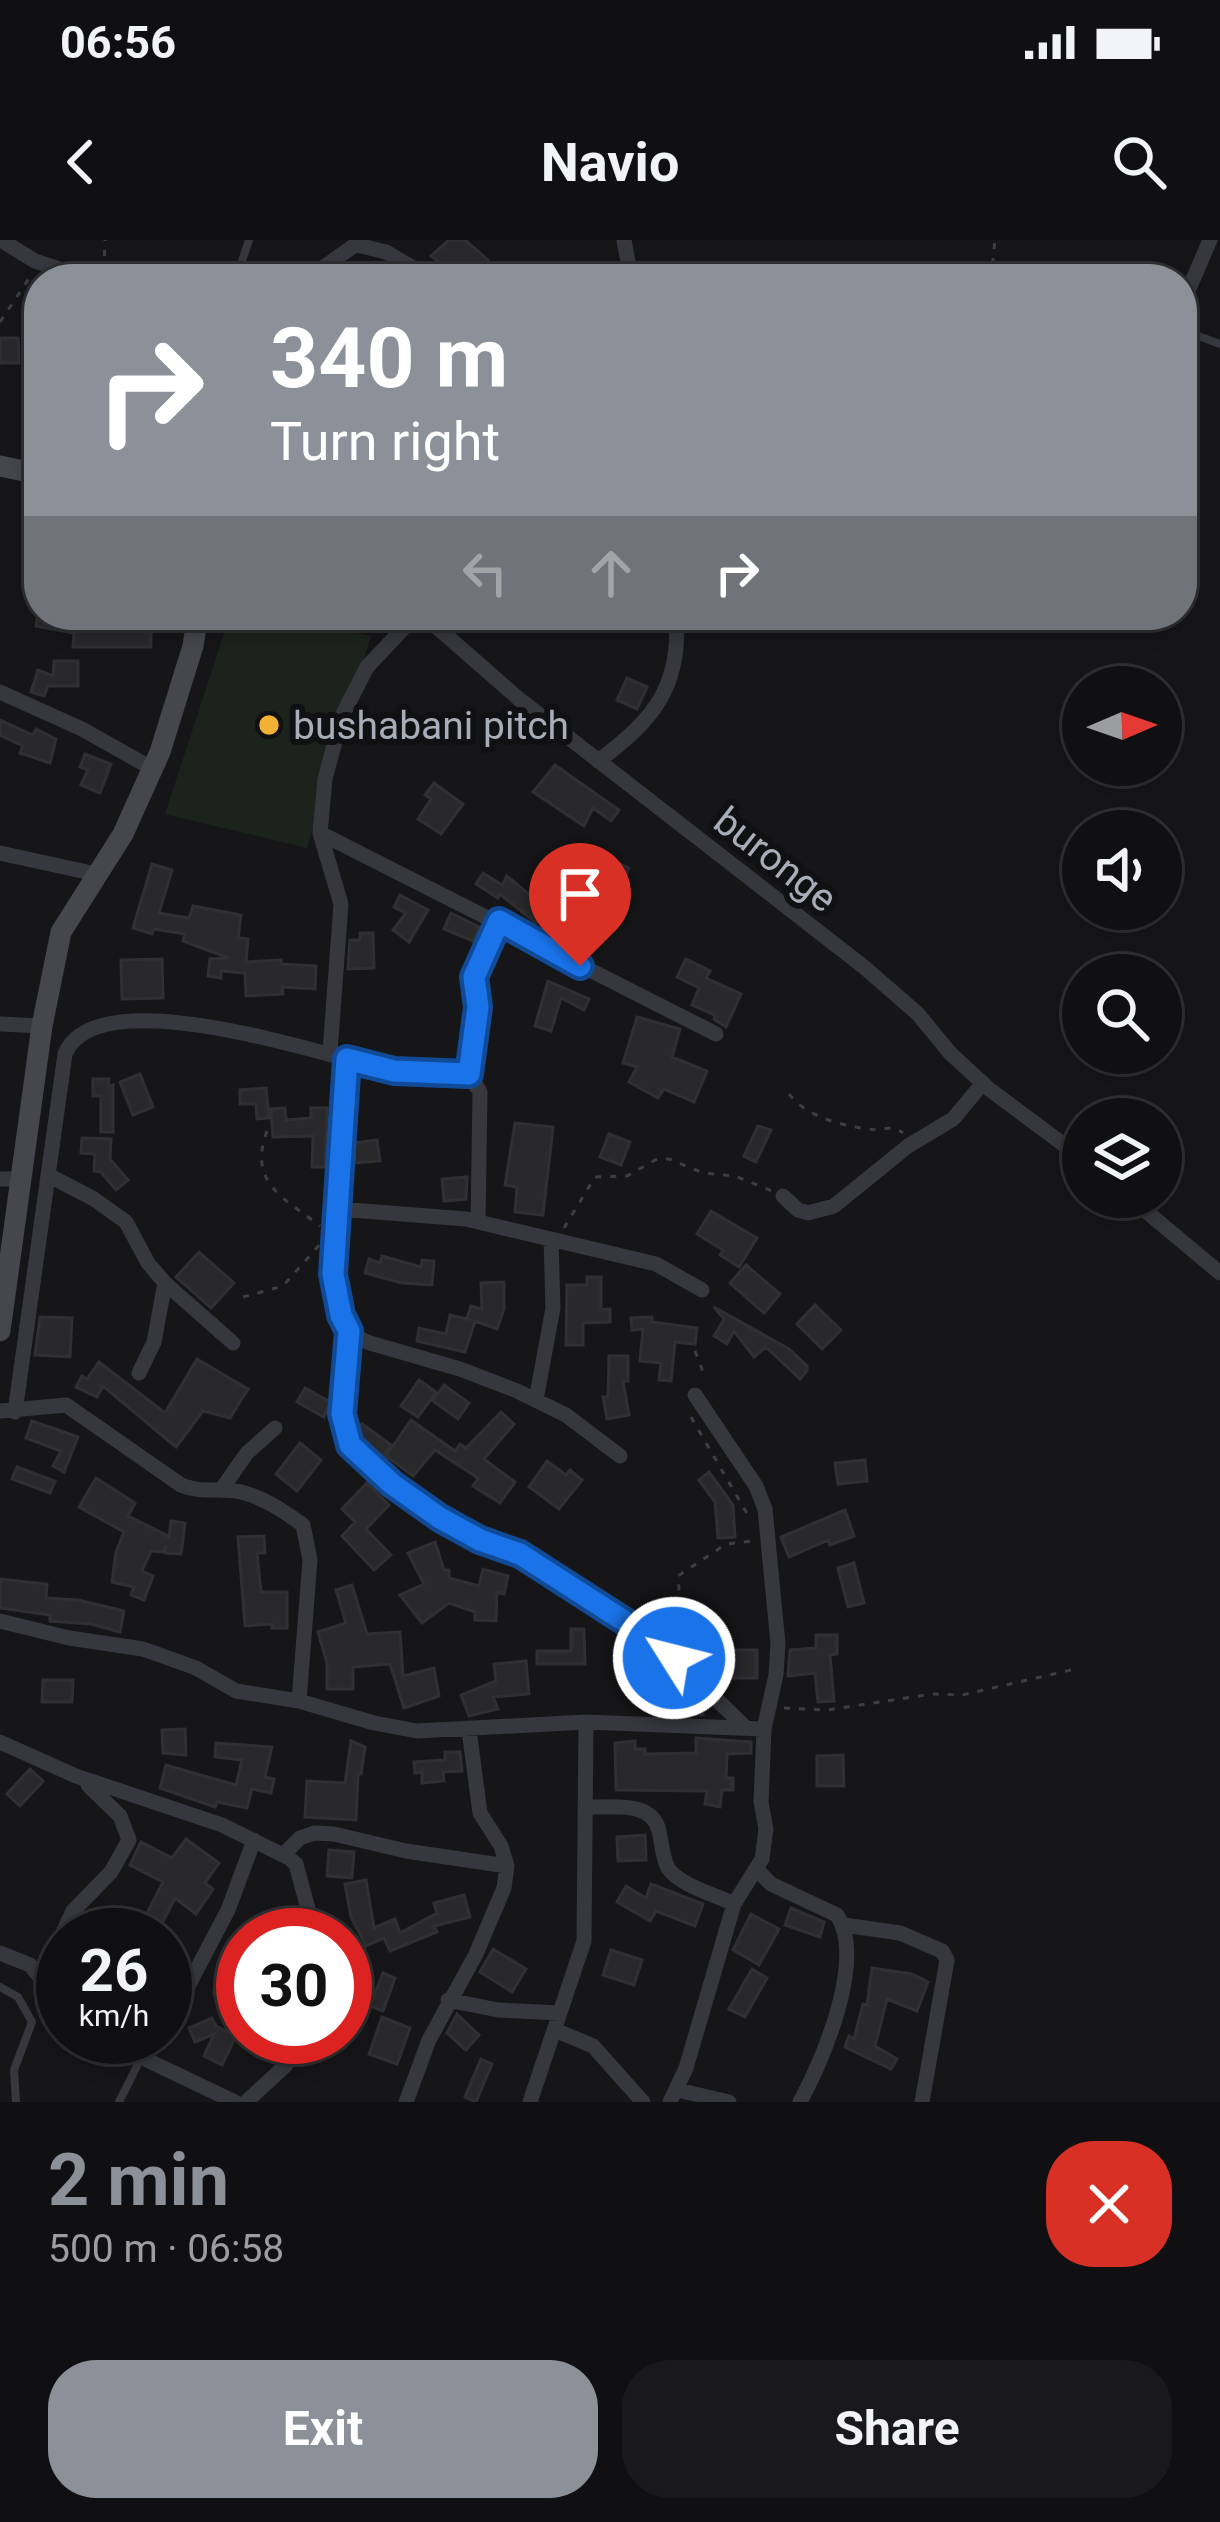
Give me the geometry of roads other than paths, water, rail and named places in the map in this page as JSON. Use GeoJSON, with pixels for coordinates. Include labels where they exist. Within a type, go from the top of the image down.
{"type":"FeatureCollection","features":[{"type":"Feature","properties":{"kind":"street"},"geometry":{"type":"LineString","coordinates":[[1,240],[45,264]]}},
{"type":"Feature","properties":{"kind":"street"},"geometry":{"type":"LineString","coordinates":[[1197,270],[1210,240]]}},
{"type":"Feature","properties":{"kind":"street"},"geometry":{"type":"LineString","coordinates":[[329,264],[359,243],[406,264]]}},
{"type":"Feature","properties":{"kind":"street"},"geometry":{"type":"LineString","coordinates":[[0,1331],[10,1258],[10,1179],[61,932],[123,834],[153,769],[171,721],[194,630]]}},
{"type":"Feature","properties":{"kind":"street"},"geometry":{"type":"LineString","coordinates":[[330,1052],[341,904],[320,833],[325,779],[342,716],[367,667],[411,630]]}},
{"type":"Feature","properties":{"kind":"street","name":"buronge"},"geometry":{"type":"LineString","coordinates":[[442,630],[598,761],[878,979],[983,1084],[1062,1144]]}},
{"type":"Feature","properties":{"kind":"street"},"geometry":{"type":"LineString","coordinates":[[598,761],[628,740],[657,708],[671,678],[677,630]]}},
{"type":"Feature","properties":{"kind":"street"},"geometry":{"type":"LineString","coordinates":[[0,692],[82,729],[153,769]]}},
{"type":"Feature","properties":{"kind":"street"},"geometry":{"type":"LineString","coordinates":[[320,833],[716,1034]]}},
{"type":"Feature","properties":{"kind":"street"},"geometry":{"type":"LineString","coordinates":[[0,853],[96,874]]}},
{"type":"Feature","properties":{"kind":"street"},"geometry":{"type":"LineString","coordinates":[[478,1222],[480,1092],[469,1074],[478,1007],[474,977],[499,921]]}},
{"type":"Feature","properties":{"kind":"street"},"geometry":{"type":"LineString","coordinates":[[299,1701],[310,1560],[303,1525],[254,1496],[181,1485],[66,1405],[8,1411],[38,1256],[65,1054],[70,1040],[87,1031],[131,1023],[211,1028],[330,1052],[394,1071],[469,1074]]}},
{"type":"Feature","properties":{"kind":"street"},"geometry":{"type":"LineString","coordinates":[[0,1024],[42,1026]]}},
{"type":"Feature","properties":{"kind":"street"},"geometry":{"type":"LineString","coordinates":[[347,1059],[333,1274],[349,1331],[342,1414],[350,1445],[440,1518],[480,1540],[520,1554],[655,1643],[746,1728]]}},
{"type":"Feature","properties":{"kind":"street"},"geometry":{"type":"LineString","coordinates":[[783,1196],[808,1213],[834,1206],[912,1144],[953,1119],[983,1084]]}},
{"type":"Feature","properties":{"kind":"street"},"geometry":{"type":"LineString","coordinates":[[48,1175],[126,1222],[148,1263],[233,1343]]}},
{"type":"Feature","properties":{"kind":"street"},"geometry":{"type":"LineString","coordinates":[[338,1209],[478,1222],[656,1264],[702,1290]]}},
{"type":"Feature","properties":{"kind":"street"},"geometry":{"type":"LineString","coordinates":[[1154,1218],[1220,1273]]}},
{"type":"Feature","properties":{"kind":"street"},"geometry":{"type":"LineString","coordinates":[[536,1400],[553,1308],[555,1240]]}},
{"type":"Feature","properties":{"kind":"street"},"geometry":{"type":"LineString","coordinates":[[10,1258],[38,1256]]}},
{"type":"Feature","properties":{"kind":"street"},"geometry":{"type":"LineString","coordinates":[[139,1373],[154,1342],[165,1282]]}},
{"type":"Feature","properties":{"kind":"street"},"geometry":{"type":"LineString","coordinates":[[349,1331],[370,1343],[460,1369],[536,1400],[566,1414],[620,1456]]}},
{"type":"Feature","properties":{"kind":"street"},"geometry":{"type":"LineString","coordinates":[[695,1395],[756,1486],[765,1509],[776,1593],[778,1644],[764,1729],[761,1802],[766,1829],[757,1870],[734,1904],[674,2096],[729,2102]]}},
{"type":"Feature","properties":{"kind":"street"},"geometry":{"type":"LineString","coordinates":[[221,1490],[275,1427]]}},
{"type":"Feature","properties":{"kind":"street"},"geometry":{"type":"LineString","coordinates":[[0,1621],[143,1649],[236,1691],[299,1701],[395,1727],[470,1730],[586,1722],[764,1729]]}},
{"type":"Feature","properties":{"kind":"street"},"geometry":{"type":"LineString","coordinates":[[530,2102],[584,1941],[586,1722]]}},
{"type":"Feature","properties":{"kind":"street"},"geometry":{"type":"LineString","coordinates":[[406,2102],[448,2000],[498,1906],[507,1866],[501,1846],[480,1813],[470,1730]]}},
{"type":"Feature","properties":{"kind":"street"},"geometry":{"type":"LineString","coordinates":[[0,1742],[76,1776],[171,1806],[284,1855],[296,1864],[308,1908]]}},
{"type":"Feature","properties":{"kind":"street"},"geometry":{"type":"LineString","coordinates":[[76,1776],[120,1816],[129,1840],[111,1872],[76,1908]]}},
{"type":"Feature","properties":{"kind":"street"},"geometry":{"type":"LineString","coordinates":[[586,1807],[630,1808],[651,1814],[672,1874],[734,1904]]}},
{"type":"Feature","properties":{"kind":"street"},"geometry":{"type":"LineString","coordinates":[[284,1855],[300,1838],[314,1833],[507,1866]]}},
{"type":"Feature","properties":{"kind":"street"},"geometry":{"type":"LineString","coordinates":[[192,1979],[228,1910],[254,1840]]}},
{"type":"Feature","properties":{"kind":"street"},"geometry":{"type":"LineString","coordinates":[[757,1870],[771,1884],[837,1915],[844,1925],[846,1958],[830,2037],[800,2102]]}},
{"type":"Feature","properties":{"kind":"street"},"geometry":{"type":"LineString","coordinates":[[844,1925],[900,1934],[942,1951],[947,1960],[922,2102]]}},
{"type":"Feature","properties":{"kind":"street"},"geometry":{"type":"LineString","coordinates":[[0,1953],[36,1971]]}},
{"type":"Feature","properties":{"kind":"street"},"geometry":{"type":"LineString","coordinates":[[448,2000],[557,2021],[607,2057],[643,2102]]}},
{"type":"Feature","properties":{"kind":"street"},"geometry":{"type":"LineString","coordinates":[[157,2064],[235,2102]]}},
{"type":"Feature","properties":{"kind":"street"},"geometry":{"type":"LineString","coordinates":[[246,2102],[286,2064]]}},
{"type":"Feature","properties":{"kind":"lane"},"geometry":{"type":"LineString","coordinates":[[0,1987],[17,1996],[32,2022],[14,2070],[16,2102]]}},
{"type":"Feature","properties":{"kind":"lane"},"geometry":{"type":"LineString","coordinates":[[119,2102],[141,2064]]}},
{"type":"Feature","properties":{"kind":"place","name":"bushabani pitch"},"geometry":{"type":"Point","coordinates":[269,725]}}]}
